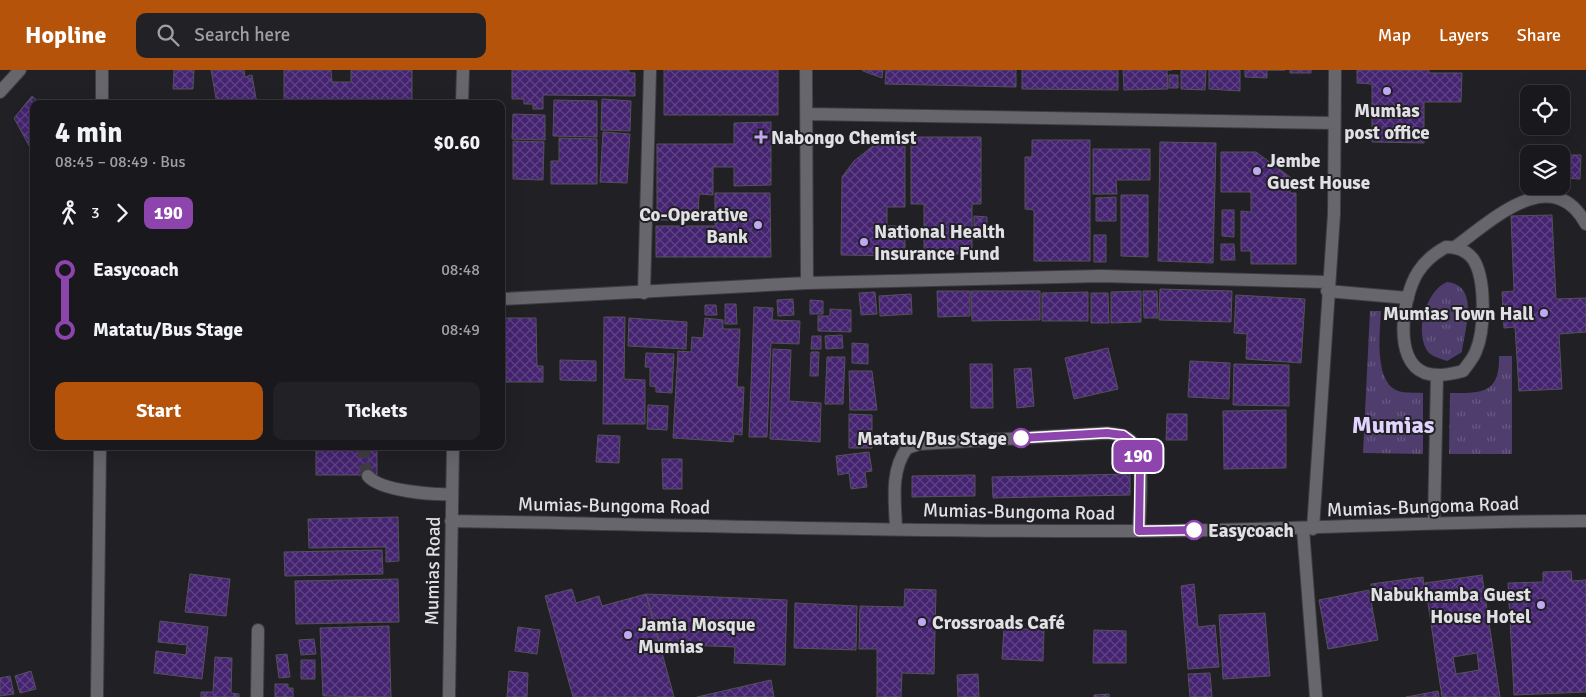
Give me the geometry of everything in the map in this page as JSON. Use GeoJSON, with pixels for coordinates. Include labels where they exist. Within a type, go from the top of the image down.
{"type":"FeatureCollection","features":[{"type":"Feature","properties":{"kind":"street"},"geometry":{"type":"LineString","coordinates":[[0,92],[20,70]]}},
{"type":"Feature","properties":{"kind":"street"},"geometry":{"type":"LineString","coordinates":[[102,70],[102,100]]}},
{"type":"Feature","properties":{"kind":"street"},"geometry":{"type":"LineString","coordinates":[[462,100],[463,70]]}},
{"type":"Feature","properties":{"kind":"street"},"geometry":{"type":"LineString","coordinates":[[644,293],[650,70]]}},
{"type":"Feature","properties":{"kind":"street"},"geometry":{"type":"LineString","coordinates":[[806,70],[806,282]]}},
{"type":"Feature","properties":{"kind":"street"},"geometry":{"type":"LineString","coordinates":[[1316,697],[1308,529],[1334,214],[1335,70]]}},
{"type":"Feature","properties":{"kind":"street"},"geometry":{"type":"LineString","coordinates":[[807,114],[1334,123]]}},
{"type":"Feature","properties":{"kind":"street"},"geometry":{"type":"LineString","coordinates":[[1455,247],[1511,206],[1531,197],[1544,196],[1566,202],[1576,209],[1586,224]]}},
{"type":"Feature","properties":{"kind":"street"},"geometry":{"type":"LineString","coordinates":[[1446,247],[1455,247],[1472,258],[1478,270],[1483,314],[1480,340],[1472,360],[1463,371],[1437,375],[1421,371],[1413,364],[1407,354],[1403,329],[1408,298],[1418,272],[1427,261],[1446,247]]}},
{"type":"Feature","properties":{"kind":"street"},"geometry":{"type":"LineString","coordinates":[[505,299],[644,293],[806,282],[1101,276],[1327,287],[1408,298]]}},
{"type":"Feature","properties":{"kind":"street"},"geometry":{"type":"LineString","coordinates":[[1434,524],[1437,375]]}},
{"type":"Feature","properties":{"kind":"street"},"geometry":{"type":"LineString","coordinates":[[896,528],[894,490],[897,466],[907,448],[919,444],[1107,433],[1123,435],[1136,448],[1140,464],[1139,531]]}},
{"type":"Feature","properties":{"kind":"street"},"geometry":{"type":"LineString","coordinates":[[97,697],[100,450]]}},
{"type":"Feature","properties":{"kind":"street","name":"Mumias Road"},"geometry":{"type":"LineString","coordinates":[[449,697],[453,450]]}},
{"type":"Feature","properties":{"kind":"street"},"geometry":{"type":"LineString","coordinates":[[368,476],[378,483],[399,488],[427,493],[452,494]]}},
{"type":"Feature","properties":{"kind":"street","name":"Mumias-Bungoma Road"},"geometry":{"type":"LineString","coordinates":[[451,521],[1139,531],[1308,529],[1586,521]]}},
{"type":"Feature","properties":{"kind":"street"},"geometry":{"type":"LineString","coordinates":[[257,697],[258,630]]}},
{"type":"Feature","properties":{"kind":"green space"},"geometry":{"type":"Polygon","coordinates":[[[1447,282],[1457,285],[1464,291],[1468,310],[1462,352],[1447,361],[1429,353],[1424,345],[1422,324],[1424,313],[1433,294],[1447,282]]]}},
{"type":"Feature","properties":{"kind":"green space"},"geometry":{"type":"Polygon","coordinates":[[[1370,311],[1381,311],[1381,366],[1389,385],[1399,391],[1423,393],[1423,454],[1363,453],[1370,311]]]}},
{"type":"Feature","properties":{"kind":"green space"},"geometry":{"type":"Polygon","coordinates":[[[1499,356],[1512,356],[1512,454],[1449,454],[1450,393],[1471,393],[1487,389],[1496,378],[1499,356]]]}},
{"type":"Feature","properties":{"kind":"building"},"geometry":{"type":"Polygon","coordinates":[[[174,70],[194,70],[193,89],[173,89],[174,70]]]}},
{"type":"Feature","properties":{"kind":"building"},"geometry":{"type":"Polygon","coordinates":[[[211,70],[244,70],[245,77],[252,75],[256,100],[216,100],[211,70]]]}},
{"type":"Feature","properties":{"kind":"building"},"geometry":{"type":"Polygon","coordinates":[[[284,70],[331,70],[332,82],[351,82],[351,70],[412,70],[412,100],[284,100],[284,70]]]}},
{"type":"Feature","properties":{"kind":"building"},"geometry":{"type":"Polygon","coordinates":[[[512,70],[629,70],[629,73],[635,73],[635,96],[543,95],[543,109],[533,109],[533,104],[524,104],[524,99],[512,99],[512,70]]]}},
{"type":"Feature","properties":{"kind":"building"},"geometry":{"type":"Polygon","coordinates":[[[664,70],[778,70],[778,115],[664,115],[664,70]]]}},
{"type":"Feature","properties":{"kind":"building"},"geometry":{"type":"Polygon","coordinates":[[[883,70],[882,78],[863,71],[883,70]]]}},
{"type":"Feature","properties":{"kind":"building"},"geometry":{"type":"Polygon","coordinates":[[[886,70],[1016,70],[1016,87],[885,84],[886,70]]]}},
{"type":"Feature","properties":{"kind":"building"},"geometry":{"type":"Polygon","coordinates":[[[1022,70],[1118,70],[1118,90],[1022,89],[1022,70]]]}},
{"type":"Feature","properties":{"kind":"building"},"geometry":{"type":"Polygon","coordinates":[[[1123,70],[1167,70],[1168,89],[1124,90],[1123,70]]]}},
{"type":"Feature","properties":{"kind":"building"},"geometry":{"type":"Polygon","coordinates":[[[1181,70],[1206,70],[1205,90],[1181,89],[1181,70]]]}},
{"type":"Feature","properties":{"kind":"building"},"geometry":{"type":"Polygon","coordinates":[[[1209,70],[1240,70],[1240,91],[1209,89],[1209,70]]]}},
{"type":"Feature","properties":{"kind":"building"},"geometry":{"type":"Polygon","coordinates":[[[1245,70],[1267,70],[1267,78],[1245,77],[1245,70]]]}},
{"type":"Feature","properties":{"kind":"building"},"geometry":{"type":"Polygon","coordinates":[[[1290,70],[1311,70],[1311,73],[1290,73],[1290,70]]]}},
{"type":"Feature","properties":{"kind":"building"},"geometry":{"type":"Polygon","coordinates":[[[1357,70],[1429,70],[1429,73],[1462,73],[1461,102],[1424,102],[1424,143],[1372,142],[1372,84],[1357,83],[1357,70]]]}},
{"type":"Feature","properties":{"kind":"building"},"geometry":{"type":"Polygon","coordinates":[[[1169,75],[1178,75],[1178,88],[1169,88],[1169,75]]]}},
{"type":"Feature","properties":{"kind":"building"},"geometry":{"type":"Polygon","coordinates":[[[32,96],[36,100],[30,100],[30,147],[14,118],[32,96]]]}},
{"type":"Feature","properties":{"kind":"building"},"geometry":{"type":"Polygon","coordinates":[[[602,99],[631,101],[630,131],[601,130],[602,99]]]}},
{"type":"Feature","properties":{"kind":"building"},"geometry":{"type":"Polygon","coordinates":[[[554,100],[597,101],[597,137],[553,136],[554,100]]]}},
{"type":"Feature","properties":{"kind":"building"},"geometry":{"type":"Polygon","coordinates":[[[513,114],[545,115],[545,140],[512,139],[513,114]]]}},
{"type":"Feature","properties":{"kind":"building"},"geometry":{"type":"Polygon","coordinates":[[[771,122],[771,185],[734,186],[734,167],[713,167],[713,195],[699,194],[698,220],[657,220],[657,144],[734,144],[734,123],[771,122]]]}},
{"type":"Feature","properties":{"kind":"building"},"geometry":{"type":"Polygon","coordinates":[[[603,132],[630,134],[627,183],[600,182],[603,132]]]}},
{"type":"Feature","properties":{"kind":"building"},"geometry":{"type":"Polygon","coordinates":[[[911,137],[981,137],[981,204],[972,204],[972,254],[924,254],[924,204],[911,204],[911,137]]]}},
{"type":"Feature","properties":{"kind":"building"},"geometry":{"type":"Polygon","coordinates":[[[559,138],[597,139],[597,184],[551,184],[551,161],[559,161],[559,138]]]}},
{"type":"Feature","properties":{"kind":"building"},"geometry":{"type":"Polygon","coordinates":[[[1032,140],[1090,140],[1090,261],[1034,261],[1034,210],[1025,209],[1025,157],[1032,157],[1032,140]]]}},
{"type":"Feature","properties":{"kind":"building"},"geometry":{"type":"Polygon","coordinates":[[[513,141],[544,142],[543,180],[513,179],[513,141]]]}},
{"type":"Feature","properties":{"kind":"building"},"geometry":{"type":"Polygon","coordinates":[[[1160,142],[1216,143],[1213,263],[1158,261],[1160,142]]]}},
{"type":"Feature","properties":{"kind":"building"},"geometry":{"type":"Polygon","coordinates":[[[874,145],[905,145],[905,207],[887,207],[887,226],[905,226],[905,256],[841,255],[842,177],[854,161],[874,145]]]}},
{"type":"Feature","properties":{"kind":"building"},"geometry":{"type":"Polygon","coordinates":[[[1093,149],[1150,149],[1150,180],[1116,180],[1117,194],[1093,194],[1093,149]]]}},
{"type":"Feature","properties":{"kind":"building"},"geometry":{"type":"Polygon","coordinates":[[[1221,152],[1256,152],[1290,177],[1290,193],[1296,193],[1296,264],[1251,264],[1251,251],[1241,251],[1241,211],[1251,212],[1251,192],[1221,192],[1221,152]]]}},
{"type":"Feature","properties":{"kind":"building"},"geometry":{"type":"Polygon","coordinates":[[[1570,155],[1581,155],[1580,179],[1570,178],[1570,155]]]}},
{"type":"Feature","properties":{"kind":"building"},"geometry":{"type":"Polygon","coordinates":[[[715,193],[770,193],[771,257],[656,257],[656,226],[715,226],[715,193]]]}},
{"type":"Feature","properties":{"kind":"building"},"geometry":{"type":"Polygon","coordinates":[[[1121,195],[1148,195],[1148,257],[1121,256],[1121,195]]]}},
{"type":"Feature","properties":{"kind":"building"},"geometry":{"type":"Polygon","coordinates":[[[1116,197],[1116,221],[1096,221],[1096,198],[1116,197]]]}},
{"type":"Feature","properties":{"kind":"building"},"geometry":{"type":"Polygon","coordinates":[[[1222,210],[1234,210],[1234,237],[1222,236],[1222,210]]]}},
{"type":"Feature","properties":{"kind":"building","name":"Mumias Town Hall"},"geometry":{"type":"Polygon","coordinates":[[[1552,215],[1556,299],[1586,298],[1586,332],[1559,334],[1562,389],[1519,391],[1515,327],[1504,328],[1502,292],[1514,291],[1511,216],[1552,215]]]}},
{"type":"Feature","properties":{"kind":"building"},"geometry":{"type":"Polygon","coordinates":[[[974,216],[987,217],[987,239],[974,239],[974,216]]]}},
{"type":"Feature","properties":{"kind":"building"},"geometry":{"type":"Polygon","coordinates":[[[1094,235],[1106,235],[1106,262],[1094,262],[1094,235]]]}},
{"type":"Feature","properties":{"kind":"building"},"geometry":{"type":"Polygon","coordinates":[[[1221,244],[1234,244],[1235,260],[1221,260],[1221,244]]]}},
{"type":"Feature","properties":{"kind":"building"},"geometry":{"type":"Polygon","coordinates":[[[1160,289],[1232,291],[1231,322],[1159,320],[1160,289]]]}},
{"type":"Feature","properties":{"kind":"building"},"geometry":{"type":"Polygon","coordinates":[[[937,291],[970,291],[970,316],[938,317],[937,291]]]}},
{"type":"Feature","properties":{"kind":"building"},"geometry":{"type":"Polygon","coordinates":[[[971,291],[1040,291],[1040,320],[972,321],[971,291]]]}},
{"type":"Feature","properties":{"kind":"building"},"geometry":{"type":"Polygon","coordinates":[[[1141,291],[1141,322],[1111,323],[1111,292],[1141,291]]]}},
{"type":"Feature","properties":{"kind":"building"},"geometry":{"type":"Polygon","coordinates":[[[1143,291],[1157,291],[1158,318],[1144,318],[1143,291]]]}},
{"type":"Feature","properties":{"kind":"building"},"geometry":{"type":"Polygon","coordinates":[[[875,292],[877,314],[861,315],[859,293],[875,292]]]}},
{"type":"Feature","properties":{"kind":"building"},"geometry":{"type":"Polygon","coordinates":[[[1088,292],[1088,321],[1042,321],[1042,293],[1088,292]]]}},
{"type":"Feature","properties":{"kind":"building"},"geometry":{"type":"Polygon","coordinates":[[[1091,293],[1108,293],[1109,323],[1091,323],[1091,293]]]}},
{"type":"Feature","properties":{"kind":"building"},"geometry":{"type":"Polygon","coordinates":[[[911,294],[912,314],[880,316],[879,296],[911,294]]]}},
{"type":"Feature","properties":{"kind":"building"},"geometry":{"type":"Polygon","coordinates":[[[1236,295],[1305,299],[1301,363],[1246,359],[1247,334],[1234,333],[1236,295]]]}},
{"type":"Feature","properties":{"kind":"building"},"geometry":{"type":"Polygon","coordinates":[[[793,299],[794,315],[778,316],[777,300],[793,299]]]}},
{"type":"Feature","properties":{"kind":"building"},"geometry":{"type":"Polygon","coordinates":[[[810,300],[823,301],[823,314],[810,314],[810,300]]]}},
{"type":"Feature","properties":{"kind":"building"},"geometry":{"type":"Polygon","coordinates":[[[725,304],[736,304],[737,324],[725,324],[725,304]]]}},
{"type":"Feature","properties":{"kind":"building"},"geometry":{"type":"Polygon","coordinates":[[[705,305],[716,305],[717,315],[705,315],[705,305]]]}},
{"type":"Feature","properties":{"kind":"building"},"geometry":{"type":"Polygon","coordinates":[[[754,307],[773,308],[772,320],[800,321],[799,344],[771,343],[767,437],[749,437],[754,307]]]}},
{"type":"Feature","properties":{"kind":"building"},"geometry":{"type":"Polygon","coordinates":[[[830,309],[851,310],[851,332],[818,331],[818,316],[830,316],[830,309]]]}},
{"type":"Feature","properties":{"kind":"building"},"geometry":{"type":"Polygon","coordinates":[[[604,317],[625,317],[624,379],[645,380],[645,424],[603,424],[604,317]]]}},
{"type":"Feature","properties":{"kind":"building"},"geometry":{"type":"Polygon","coordinates":[[[505,318],[536,318],[537,366],[543,366],[543,382],[506,382],[505,318]]]}},
{"type":"Feature","properties":{"kind":"building"},"geometry":{"type":"Polygon","coordinates":[[[629,318],[687,322],[686,349],[628,346],[629,318]]]}},
{"type":"Feature","properties":{"kind":"building"},"geometry":{"type":"Polygon","coordinates":[[[705,318],[723,320],[723,329],[740,329],[737,387],[744,387],[742,435],[734,434],[733,442],[673,438],[678,351],[691,352],[692,337],[703,338],[705,318]]]}},
{"type":"Feature","properties":{"kind":"building"},"geometry":{"type":"Polygon","coordinates":[[[842,335],[843,348],[826,349],[825,336],[842,335]]]}},
{"type":"Feature","properties":{"kind":"building"},"geometry":{"type":"Polygon","coordinates":[[[812,336],[821,336],[821,349],[811,349],[812,336]]]}},
{"type":"Feature","properties":{"kind":"building"},"geometry":{"type":"Polygon","coordinates":[[[852,343],[868,344],[868,364],[852,363],[852,343]]]}},
{"type":"Feature","properties":{"kind":"building"},"geometry":{"type":"Polygon","coordinates":[[[1108,348],[1118,389],[1074,399],[1065,358],[1108,348]]]}},
{"type":"Feature","properties":{"kind":"building"},"geometry":{"type":"Polygon","coordinates":[[[773,349],[791,350],[789,401],[821,403],[820,442],[770,439],[773,349]]]}},
{"type":"Feature","properties":{"kind":"building"},"geometry":{"type":"Polygon","coordinates":[[[811,352],[819,352],[818,376],[810,376],[811,352]]]}},
{"type":"Feature","properties":{"kind":"building"},"geometry":{"type":"Polygon","coordinates":[[[646,353],[674,354],[672,393],[656,392],[656,387],[650,386],[650,367],[645,367],[646,353]]]}},
{"type":"Feature","properties":{"kind":"building"},"geometry":{"type":"Polygon","coordinates":[[[827,357],[845,357],[843,404],[825,404],[827,357]]]}},
{"type":"Feature","properties":{"kind":"building"},"geometry":{"type":"Polygon","coordinates":[[[560,360],[596,361],[596,381],[560,380],[560,360]]]}},
{"type":"Feature","properties":{"kind":"building"},"geometry":{"type":"Polygon","coordinates":[[[1190,361],[1230,363],[1229,399],[1188,397],[1190,361]]]}},
{"type":"Feature","properties":{"kind":"building"},"geometry":{"type":"Polygon","coordinates":[[[970,364],[992,364],[993,408],[971,408],[970,364]]]}},
{"type":"Feature","properties":{"kind":"building"},"geometry":{"type":"Polygon","coordinates":[[[1234,364],[1289,365],[1289,406],[1233,405],[1234,364]]]}},
{"type":"Feature","properties":{"kind":"building"},"geometry":{"type":"Polygon","coordinates":[[[1031,368],[1034,406],[1017,408],[1014,369],[1031,368]]]}},
{"type":"Feature","properties":{"kind":"building"},"geometry":{"type":"Polygon","coordinates":[[[849,371],[872,371],[877,410],[850,410],[849,371]]]}},
{"type":"Feature","properties":{"kind":"building"},"geometry":{"type":"Polygon","coordinates":[[[648,405],[668,406],[667,430],[647,429],[648,405]]]}},
{"type":"Feature","properties":{"kind":"building"},"geometry":{"type":"Polygon","coordinates":[[[1286,410],[1286,468],[1224,469],[1223,411],[1286,410]]]}},
{"type":"Feature","properties":{"kind":"building"},"geometry":{"type":"Polygon","coordinates":[[[849,414],[872,415],[872,448],[849,448],[849,414]]]}},
{"type":"Feature","properties":{"kind":"building"},"geometry":{"type":"Polygon","coordinates":[[[1167,414],[1187,414],[1187,440],[1166,440],[1167,414]]]}},
{"type":"Feature","properties":{"kind":"building"},"geometry":{"type":"Polygon","coordinates":[[[598,435],[620,436],[619,463],[596,462],[598,435]]]}},
{"type":"Feature","properties":{"kind":"building"},"geometry":{"type":"Polygon","coordinates":[[[316,450],[377,450],[377,475],[316,475],[316,450]]]}},
{"type":"Feature","properties":{"kind":"building"},"geometry":{"type":"Polygon","coordinates":[[[869,452],[872,471],[865,472],[867,487],[851,489],[849,473],[838,475],[836,456],[869,452]]]}},
{"type":"Feature","properties":{"kind":"building"},"geometry":{"type":"Polygon","coordinates":[[[662,459],[682,459],[682,489],[663,489],[662,459]]]}},
{"type":"Feature","properties":{"kind":"building"},"geometry":{"type":"Polygon","coordinates":[[[1130,474],[1130,495],[993,498],[992,477],[1130,474]]]}},
{"type":"Feature","properties":{"kind":"building"},"geometry":{"type":"Polygon","coordinates":[[[975,475],[975,496],[912,497],[912,476],[975,475]]]}},
{"type":"Feature","properties":{"kind":"building"},"geometry":{"type":"Polygon","coordinates":[[[398,517],[399,561],[386,562],[386,547],[309,548],[308,519],[398,517]]]}},
{"type":"Feature","properties":{"kind":"building"},"geometry":{"type":"Polygon","coordinates":[[[382,550],[383,574],[285,576],[284,552],[382,550]]]}},
{"type":"Feature","properties":{"kind":"building"},"geometry":{"type":"Polygon","coordinates":[[[1571,571],[1572,581],[1586,580],[1586,692],[1514,695],[1508,583],[1543,582],[1543,572],[1571,571]]]}},
{"type":"Feature","properties":{"kind":"building"},"geometry":{"type":"Polygon","coordinates":[[[190,574],[230,579],[226,616],[185,612],[190,574]]]}},
{"type":"Feature","properties":{"kind":"building"},"geometry":{"type":"Polygon","coordinates":[[[1482,575],[1500,697],[1442,697],[1425,583],[1482,575]],[[1477,653],[1453,657],[1456,674],[1479,670],[1477,653]]]}},
{"type":"Feature","properties":{"kind":"building"},"geometry":{"type":"Polygon","coordinates":[[[1423,577],[1425,593],[1373,599],[1371,584],[1423,577]]]}},
{"type":"Feature","properties":{"kind":"building"},"geometry":{"type":"Polygon","coordinates":[[[398,579],[399,622],[296,624],[295,581],[398,579]]]}},
{"type":"Feature","properties":{"kind":"building","name":"Easycoach"},"geometry":{"type":"Polygon","coordinates":[[[1194,584],[1198,627],[1215,625],[1219,667],[1188,669],[1181,586],[1194,584]]]}},
{"type":"Feature","properties":{"kind":"building"},"geometry":{"type":"Polygon","coordinates":[[[572,589],[576,603],[599,596],[602,606],[646,594],[674,697],[573,697],[545,596],[572,589]]]}},
{"type":"Feature","properties":{"kind":"building"},"geometry":{"type":"Polygon","coordinates":[[[905,589],[936,590],[934,674],[902,673],[901,697],[877,697],[877,649],[859,649],[860,606],[904,607],[905,589]]]}},
{"type":"Feature","properties":{"kind":"building"},"geometry":{"type":"Polygon","coordinates":[[[1369,590],[1378,640],[1328,649],[1319,600],[1369,590]]]}},
{"type":"Feature","properties":{"kind":"building"},"geometry":{"type":"Polygon","coordinates":[[[646,594],[787,600],[785,665],[734,663],[735,647],[660,644],[646,594]]]}},
{"type":"Feature","properties":{"kind":"building"},"geometry":{"type":"Polygon","coordinates":[[[795,603],[857,606],[856,650],[794,648],[795,603]]]}},
{"type":"Feature","properties":{"kind":"building"},"geometry":{"type":"Polygon","coordinates":[[[1265,613],[1270,676],[1223,679],[1219,615],[1265,613]]]}},
{"type":"Feature","properties":{"kind":"building"},"geometry":{"type":"Polygon","coordinates":[[[160,621],[208,627],[202,679],[154,673],[156,651],[186,655],[187,645],[158,642],[160,621]]]}},
{"type":"Feature","properties":{"kind":"building"},"geometry":{"type":"Polygon","coordinates":[[[389,626],[391,697],[323,696],[320,628],[389,626]]]}},
{"type":"Feature","properties":{"kind":"building"},"geometry":{"type":"Polygon","coordinates":[[[518,627],[540,630],[537,654],[515,651],[518,627]]]}},
{"type":"Feature","properties":{"kind":"building"},"geometry":{"type":"Polygon","coordinates":[[[1004,628],[1044,630],[1043,661],[1002,659],[1004,628]]]}},
{"type":"Feature","properties":{"kind":"building"},"geometry":{"type":"Polygon","coordinates":[[[1094,630],[1126,631],[1126,663],[1093,663],[1094,630]]]}},
{"type":"Feature","properties":{"kind":"building"},"geometry":{"type":"Polygon","coordinates":[[[314,639],[316,654],[301,655],[299,640],[314,639]]]}},
{"type":"Feature","properties":{"kind":"building"},"geometry":{"type":"Polygon","coordinates":[[[287,654],[290,677],[279,678],[276,655],[287,654]]]}},
{"type":"Feature","properties":{"kind":"building"},"geometry":{"type":"Polygon","coordinates":[[[215,657],[232,658],[231,693],[239,694],[239,697],[201,697],[201,692],[213,692],[215,657]]]}},
{"type":"Feature","properties":{"kind":"building"},"geometry":{"type":"Polygon","coordinates":[[[301,660],[315,660],[315,679],[301,679],[301,660]]]}},
{"type":"Feature","properties":{"kind":"building"},"geometry":{"type":"Polygon","coordinates":[[[31,671],[36,689],[20,693],[15,676],[31,671]]]}},
{"type":"Feature","properties":{"kind":"building"},"geometry":{"type":"Polygon","coordinates":[[[509,671],[528,673],[527,697],[507,697],[509,671]]]}},
{"type":"Feature","properties":{"kind":"building"},"geometry":{"type":"Polygon","coordinates":[[[1210,673],[1212,697],[1190,697],[1188,674],[1210,673]]]}},
{"type":"Feature","properties":{"kind":"building"},"geometry":{"type":"Polygon","coordinates":[[[978,674],[979,697],[958,697],[957,675],[978,674]]]}},
{"type":"Feature","properties":{"kind":"building"},"geometry":{"type":"Polygon","coordinates":[[[10,676],[14,694],[0,696],[0,678],[10,676]]]}},
{"type":"Feature","properties":{"kind":"building"},"geometry":{"type":"Polygon","coordinates":[[[771,680],[774,697],[697,697],[771,680]]]}},
{"type":"Feature","properties":{"kind":"building"},"geometry":{"type":"Polygon","coordinates":[[[275,684],[288,684],[288,688],[293,688],[293,697],[275,697],[275,684]]]}},
{"type":"Feature","properties":{"kind":"building"},"geometry":{"type":"Polygon","coordinates":[[[1438,691],[1439,697],[1406,697],[1438,691]]]}},
{"type":"Feature","properties":{"kind":"building"},"geometry":{"type":"Polygon","coordinates":[[[1109,694],[1109,697],[1094,697],[1094,695],[1109,694]]]}},
{"type":"Feature","properties":{"kind":"tunnel"},"geometry":{"type":"LineString","coordinates":[[364,450],[364,464],[368,476]]}},
{"type":"Feature","properties":{"kind":"bus line","name":"190"},"geometry":{"type":"LineString","coordinates":[[1021,438],[1107,433],[1123,435],[1136,448],[1140,464],[1139,531],[1194,530]]}},
{"type":"Feature","properties":{"kind":"place","name":"Mumias post office"},"geometry":{"type":"Point","coordinates":[1387,91]}},
{"type":"Feature","properties":{"kind":"place","name":"Nabongo Chemist"},"geometry":{"type":"Point","coordinates":[761,137]}},
{"type":"Feature","properties":{"kind":"place","name":"Jembe Guest House"},"geometry":{"type":"Point","coordinates":[1257,171]}},
{"type":"Feature","properties":{"kind":"place","name":"Co-Operative Bank"},"geometry":{"type":"Point","coordinates":[758,225]}},
{"type":"Feature","properties":{"kind":"place","name":"National Health Insurance Fund"},"geometry":{"type":"Point","coordinates":[864,242]}},
{"type":"Feature","properties":{"kind":"place","name":"Mumias Town Hall"},"geometry":{"type":"Point","coordinates":[1544,313]}},
{"type":"Feature","properties":{"kind":"place","name":"Matatu/Bus Stage"},"geometry":{"type":"Point","coordinates":[1021,438]}},
{"type":"Feature","properties":{"kind":"place","name":"Easycoach"},"geometry":{"type":"Point","coordinates":[1194,530]}},
{"type":"Feature","properties":{"kind":"place","name":"Nabukhamba Guest House Hotel"},"geometry":{"type":"Point","coordinates":[1541,605]}},
{"type":"Feature","properties":{"kind":"place","name":"Crossroads Café"},"geometry":{"type":"Point","coordinates":[922,622]}},
{"type":"Feature","properties":{"kind":"place","name":"Jamia Mosque Mumias"},"geometry":{"type":"Point","coordinates":[628,635]}},
{"type":"Feature","properties":{"kind":"district","name":"Mumias"},"geometry":{"type":"Point","coordinates":[1393,425]}}]}
